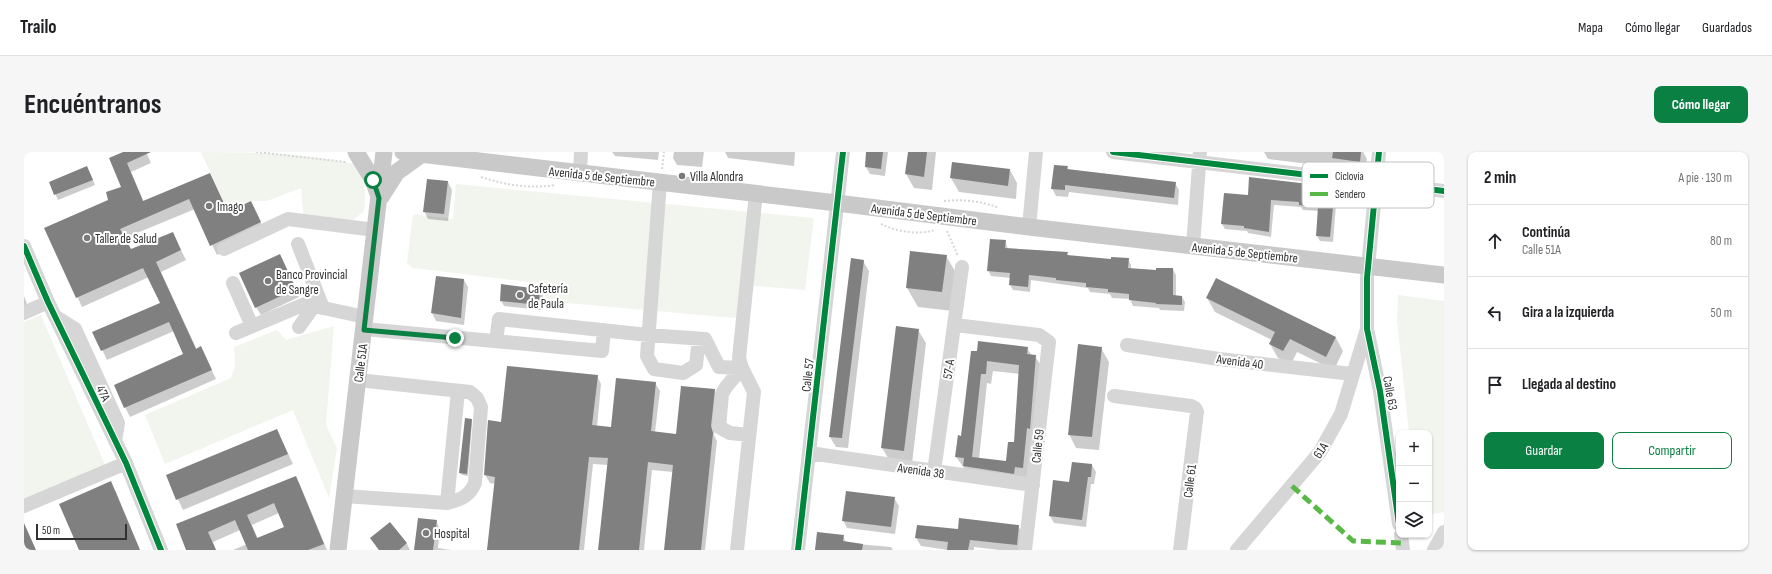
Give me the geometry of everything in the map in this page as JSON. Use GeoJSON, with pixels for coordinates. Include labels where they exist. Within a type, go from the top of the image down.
{"type":"FeatureCollection","features":[{"type":"Feature","properties":{"kind":"main road"},"geometry":{"type":"LineString","coordinates":[[356,152],[373,180],[379,198]]}},
{"type":"Feature","properties":{"kind":"main road","name":"Calle 51A"},"geometry":{"type":"LineString","coordinates":[[338,550],[384,152]]}},
{"type":"Feature","properties":{"kind":"main road","name":"Avenida 5 de Septiembre"},"geometry":{"type":"LineString","coordinates":[[403,152],[1444,275]]}},
{"type":"Feature","properties":{"kind":"main road"},"geometry":{"type":"LineString","coordinates":[[379,198],[397,172],[422,154]]}},
{"type":"Feature","properties":{"kind":"street"},"geometry":{"type":"LineString","coordinates":[[580,174],[581,152]]}},
{"type":"Feature","properties":{"kind":"street","name":"Calle 57"},"geometry":{"type":"LineString","coordinates":[[798,550],[843,152]]}},
{"type":"Feature","properties":{"kind":"street"},"geometry":{"type":"LineString","coordinates":[[1029,227],[1036,152]]}},
{"type":"Feature","properties":{"kind":"street"},"geometry":{"type":"LineString","coordinates":[[1113,152],[1200,157],[1302,172]]}},
{"type":"Feature","properties":{"kind":"street","name":"Calle 63"},"geometry":{"type":"LineString","coordinates":[[1378,162],[1379,152]]}},
{"type":"Feature","properties":{"kind":"street"},"geometry":{"type":"LineString","coordinates":[[1192,246],[1200,157]]}},
{"type":"Feature","properties":{"kind":"street"},"geometry":{"type":"LineString","coordinates":[[660,182],[647,356],[654,369],[683,373],[696,365],[699,339]]}},
{"type":"Feature","properties":{"kind":"street"},"geometry":{"type":"LineString","coordinates":[[1434,190],[1444,191]]}},
{"type":"Feature","properties":{"kind":"street"},"geometry":{"type":"LineString","coordinates":[[737,550],[754,392],[742,368],[739,358],[756,193]]}},
{"type":"Feature","properties":{"kind":"street","name":"Calle 63"},"geometry":{"type":"LineString","coordinates":[[1374,208],[1367,278],[1367,329],[1380,391],[1396,503]]}},
{"type":"Feature","properties":{"kind":"street"},"geometry":{"type":"LineString","coordinates":[[224,249],[288,219],[375,230]]}},
{"type":"Feature","properties":{"kind":"street"},"geometry":{"type":"LineString","coordinates":[[298,244],[319,307]]}},
{"type":"Feature","properties":{"kind":"street","name":"47A"},"geometry":{"type":"LineString","coordinates":[[24,246],[48,302],[92,380],[115,441],[126,463],[161,550]]}},
{"type":"Feature","properties":{"kind":"street","name":"57-A"},"geometry":{"type":"LineString","coordinates":[[934,472],[962,267]]}},
{"type":"Feature","properties":{"kind":"street"},"geometry":{"type":"LineString","coordinates":[[233,283],[252,326]]}},
{"type":"Feature","properties":{"kind":"street"},"geometry":{"type":"LineString","coordinates":[[24,313],[48,302]]}},
{"type":"Feature","properties":{"kind":"street"},"geometry":{"type":"LineString","coordinates":[[236,333],[305,304],[319,307],[364,323],[496,341],[602,351],[604,330]]}},
{"type":"Feature","properties":{"kind":"street"},"geometry":{"type":"LineString","coordinates":[[299,327],[319,307]]}},
{"type":"Feature","properties":{"kind":"street"},"geometry":{"type":"LineString","coordinates":[[496,341],[499,319],[626,333],[705,339],[719,367],[742,368]]}},
{"type":"Feature","properties":{"kind":"street","name":"Calle 59"},"geometry":{"type":"LineString","coordinates":[[955,325],[1040,335],[1049,342],[1026,550]]}},
{"type":"Feature","properties":{"kind":"street","name":"61A"},"geometry":{"type":"LineString","coordinates":[[1237,550],[1320,452],[1341,414],[1367,329]]}},
{"type":"Feature","properties":{"kind":"street","name":"Avenida 40"},"geometry":{"type":"LineString","coordinates":[[1127,345],[1219,359],[1352,374]]}},
{"type":"Feature","properties":{"kind":"street"},"geometry":{"type":"LineString","coordinates":[[742,368],[722,394],[719,427],[730,433],[749,435]]}},
{"type":"Feature","properties":{"kind":"street"},"geometry":{"type":"LineString","coordinates":[[344,496],[447,503],[460,499],[471,492],[475,483],[480,407],[477,398],[470,392],[358,380]]}},
{"type":"Feature","properties":{"kind":"street"},"geometry":{"type":"LineString","coordinates":[[447,503],[458,391]]}},
{"type":"Feature","properties":{"kind":"street","name":"Calle 61"},"geometry":{"type":"LineString","coordinates":[[1114,396],[1191,406],[1195,408],[1197,412],[1180,550]]}},
{"type":"Feature","properties":{"kind":"street","name":"Avenida 38"},"geometry":{"type":"LineString","coordinates":[[809,453],[1033,485]]}},
{"type":"Feature","properties":{"kind":"street"},"geometry":{"type":"LineString","coordinates":[[24,506],[126,463]]}},
{"type":"Feature","properties":{"kind":"street"},"geometry":{"type":"LineString","coordinates":[[1434,550],[1444,532]]}},
{"type":"Feature","properties":{"kind":"street"},"geometry":{"type":"LineString","coordinates":[[1401,538],[1403,550]]}},
{"type":"Feature","properties":{"kind":"path"},"geometry":{"type":"LineString","coordinates":[[947,229],[962,267]]}},
{"type":"Feature","properties":{"kind":"shaded area"},"geometry":{"type":"Polygon","coordinates":[[[201,152],[297,155],[354,164],[363,181],[365,198],[364,211],[351,222],[304,221],[301,188],[267,201],[251,201],[228,212],[201,152]]]}},
{"type":"Feature","properties":{"kind":"shaded area"},"geometry":{"type":"Polygon","coordinates":[[[456,184],[814,218],[805,290],[744,285],[741,316],[734,318],[545,301],[545,284],[413,268],[407,264],[413,214],[453,219],[456,184]]]}},
{"type":"Feature","properties":{"kind":"shaded area"},"geometry":{"type":"Polygon","coordinates":[[[1398,295],[1444,301],[1444,512],[1432,514],[1432,430],[1409,430],[1397,321],[1398,295]]]}},
{"type":"Feature","properties":{"kind":"shaded area"},"geometry":{"type":"Polygon","coordinates":[[[41,315],[106,467],[24,501],[24,322],[41,315]]]}},
{"type":"Feature","properties":{"kind":"shaded area"},"geometry":{"type":"Polygon","coordinates":[[[334,326],[326,425],[337,448],[329,498],[293,410],[165,464],[145,415],[231,378],[235,366],[234,347],[277,330],[286,340],[334,326]]]}},
{"type":"Feature","properties":{"kind":"building"},"geometry":{"type":"Polygon","coordinates":[[[123,152],[151,152],[127,163],[143,201],[210,173],[228,212],[251,201],[261,222],[210,246],[189,199],[120,229],[131,249],[173,232],[181,250],[156,262],[196,349],[201,346],[212,370],[124,408],[114,385],[183,354],[169,322],[101,351],[92,332],[160,303],[143,268],[76,298],[44,228],[108,200],[106,192],[121,187],[109,158],[123,152]]]}},
{"type":"Feature","properties":{"kind":"building"},"geometry":{"type":"Polygon","coordinates":[[[866,152],[883,152],[881,169],[865,167],[866,152]]]}},
{"type":"Feature","properties":{"kind":"building"},"geometry":{"type":"Polygon","coordinates":[[[908,152],[927,152],[924,177],[905,174],[908,152]]]}},
{"type":"Feature","properties":{"kind":"building"},"geometry":{"type":"Polygon","coordinates":[[[1333,152],[1361,152],[1360,162],[1332,158],[1333,152]]]}},
{"type":"Feature","properties":{"kind":"building"},"geometry":{"type":"Polygon","coordinates":[[[952,162],[1010,169],[1008,186],[950,178],[952,162]]]}},
{"type":"Feature","properties":{"kind":"building"},"geometry":{"type":"Polygon","coordinates":[[[1054,165],[1068,166],[1067,169],[1176,182],[1174,198],[1065,185],[1065,190],[1051,189],[1054,165]]]}},
{"type":"Feature","properties":{"kind":"building"},"geometry":{"type":"Polygon","coordinates":[[[87,166],[93,180],[54,195],[49,182],[87,166]]]}},
{"type":"Feature","properties":{"kind":"building"},"geometry":{"type":"Polygon","coordinates":[[[1249,177],[1302,183],[1302,205],[1299,205],[1299,202],[1271,200],[1269,232],[1244,228],[1244,226],[1221,224],[1224,193],[1248,195],[1249,177]]]}},
{"type":"Feature","properties":{"kind":"building"},"geometry":{"type":"Polygon","coordinates":[[[427,179],[448,181],[444,214],[423,212],[427,179]]]}},
{"type":"Feature","properties":{"kind":"building"},"geometry":{"type":"Polygon","coordinates":[[[1318,208],[1333,208],[1330,237],[1316,236],[1318,208]]]}},
{"type":"Feature","properties":{"kind":"building"},"geometry":{"type":"Polygon","coordinates":[[[990,239],[1006,240],[1005,248],[1068,252],[1067,255],[1111,259],[1111,257],[1129,258],[1128,268],[1156,270],[1156,268],[1173,268],[1173,295],[1182,296],[1182,305],[1156,304],[1129,300],[1129,294],[1108,292],[1108,289],[1086,287],[1086,283],[1056,280],[1056,278],[1029,275],[1028,287],[1009,285],[1010,273],[987,271],[990,239]]]}},
{"type":"Feature","properties":{"kind":"building"},"geometry":{"type":"Polygon","coordinates":[[[910,251],[947,255],[942,292],[906,288],[910,251]]]}},
{"type":"Feature","properties":{"kind":"building","name":"Banco Provincial de Sangre"},"geometry":{"type":"Polygon","coordinates":[[[280,254],[296,289],[255,308],[239,273],[280,254]]]}},
{"type":"Feature","properties":{"kind":"building"},"geometry":{"type":"Polygon","coordinates":[[[851,258],[864,260],[842,438],[829,437],[851,258]]]}},
{"type":"Feature","properties":{"kind":"building"},"geometry":{"type":"Polygon","coordinates":[[[436,276],[464,279],[461,318],[431,313],[436,276]]]}},
{"type":"Feature","properties":{"kind":"building"},"geometry":{"type":"Polygon","coordinates":[[[1216,278],[1336,337],[1326,357],[1290,339],[1283,351],[1269,344],[1275,332],[1206,298],[1216,278]]]}},
{"type":"Feature","properties":{"kind":"building","name":"Cafetería de Paula"},"geometry":{"type":"Polygon","coordinates":[[[501,284],[540,289],[539,305],[500,301],[501,284]]]}},
{"type":"Feature","properties":{"kind":"building"},"geometry":{"type":"Polygon","coordinates":[[[896,326],[919,329],[904,451],[881,448],[896,326]]]}},
{"type":"Feature","properties":{"kind":"building"},"geometry":{"type":"Polygon","coordinates":[[[978,341],[1028,347],[1027,354],[1036,355],[1030,429],[1027,428],[1023,468],[1015,467],[1014,474],[963,466],[964,458],[955,457],[958,435],[961,436],[971,351],[977,351],[978,341]],[[987,361],[986,374],[981,374],[972,457],[1006,461],[1008,442],[1014,442],[1019,365],[987,361]]]}},
{"type":"Feature","properties":{"kind":"building"},"geometry":{"type":"Polygon","coordinates":[[[1078,344],[1102,347],[1092,437],[1068,435],[1078,344]]]}},
{"type":"Feature","properties":{"kind":"building"},"geometry":{"type":"Polygon","coordinates":[[[507,366],[598,375],[592,425],[611,427],[616,378],[656,382],[651,431],[676,434],[681,386],[715,389],[711,426],[713,433],[701,550],[664,550],[673,465],[648,462],[639,550],[598,550],[608,458],[589,457],[579,550],[487,550],[495,477],[484,475],[488,420],[501,422],[507,366]]]}},
{"type":"Feature","properties":{"kind":"building"},"geometry":{"type":"Polygon","coordinates":[[[465,418],[472,419],[467,474],[459,473],[465,418]]]}},
{"type":"Feature","properties":{"kind":"building"},"geometry":{"type":"Polygon","coordinates":[[[277,429],[288,454],[176,500],[166,475],[277,429]]]}},
{"type":"Feature","properties":{"kind":"building"},"geometry":{"type":"Polygon","coordinates":[[[1072,462],[1092,464],[1091,477],[1088,477],[1082,520],[1049,516],[1053,480],[1069,482],[1072,462]]]}},
{"type":"Feature","properties":{"kind":"building"},"geometry":{"type":"Polygon","coordinates":[[[296,476],[324,544],[308,550],[248,550],[235,520],[208,532],[216,550],[186,550],[176,524],[296,476]],[[274,503],[247,515],[257,538],[284,527],[274,503]]]}},
{"type":"Feature","properties":{"kind":"building"},"geometry":{"type":"Polygon","coordinates":[[[111,481],[140,550],[79,550],[59,504],[111,481]]]}},
{"type":"Feature","properties":{"kind":"building"},"geometry":{"type":"Polygon","coordinates":[[[846,491],[895,497],[891,527],[842,521],[846,491]]]}},
{"type":"Feature","properties":{"kind":"building","name":"Hospital"},"geometry":{"type":"Polygon","coordinates":[[[418,518],[437,520],[433,550],[414,550],[418,518]]]}},
{"type":"Feature","properties":{"kind":"building"},"geometry":{"type":"Polygon","coordinates":[[[959,518],[1019,525],[1017,545],[970,540],[968,550],[947,550],[948,542],[915,538],[917,525],[958,529],[959,518]]]}},
{"type":"Feature","properties":{"kind":"building"},"geometry":{"type":"Polygon","coordinates":[[[390,522],[407,543],[399,550],[379,550],[370,538],[390,522]]]}},
{"type":"Feature","properties":{"kind":"building"},"geometry":{"type":"Polygon","coordinates":[[[24,523],[36,550],[24,550],[24,523]]]}},
{"type":"Feature","properties":{"kind":"building"},"geometry":{"type":"Polygon","coordinates":[[[817,532],[844,535],[843,541],[863,544],[862,550],[815,550],[817,532]]]}},
{"type":"Feature","properties":{"kind":"marked path"},"geometry":{"type":"LineString","coordinates":[[1292,486],[1353,541],[1402,543]]}},
{"type":"Feature","properties":{"kind":"cycle path"},"geometry":{"type":"LineString","coordinates":[[798,550],[843,152]]}},
{"type":"Feature","properties":{"kind":"cycle path"},"geometry":{"type":"LineString","coordinates":[[1113,152],[1302,174]]}},
{"type":"Feature","properties":{"kind":"cycle path"},"geometry":{"type":"LineString","coordinates":[[1378,162],[1379,152]]}},
{"type":"Feature","properties":{"kind":"cycle path"},"geometry":{"type":"LineString","coordinates":[[1434,190],[1444,191]]}},
{"type":"Feature","properties":{"kind":"cycle path"},"geometry":{"type":"LineString","coordinates":[[1374,208],[1367,278],[1367,329],[1380,391],[1396,503]]}},
{"type":"Feature","properties":{"kind":"cycle path"},"geometry":{"type":"LineString","coordinates":[[24,246],[48,302],[126,463],[161,550]]}},
{"type":"Feature","properties":{"kind":"place","name":"Villa Alondra"},"geometry":{"type":"Point","coordinates":[682,176]}},
{"type":"Feature","properties":{"kind":"place","name":"Imago"},"geometry":{"type":"Point","coordinates":[209,206]}},
{"type":"Feature","properties":{"kind":"place","name":"Taller de Salud"},"geometry":{"type":"Point","coordinates":[87,238]}},
{"type":"Feature","properties":{"kind":"place","name":"Banco Provincial de Sangre"},"geometry":{"type":"Point","coordinates":[268,281]}},
{"type":"Feature","properties":{"kind":"place","name":"Cafetería de Paula"},"geometry":{"type":"Point","coordinates":[520,295]}},
{"type":"Feature","properties":{"kind":"place","name":"Hospital"},"geometry":{"type":"Point","coordinates":[426,533]}},
{"type":"Feature","properties":{"kind":"route"},"geometry":{"type":"LineString","coordinates":[[373,180],[379,198],[364,330],[455,338]]}}]}
